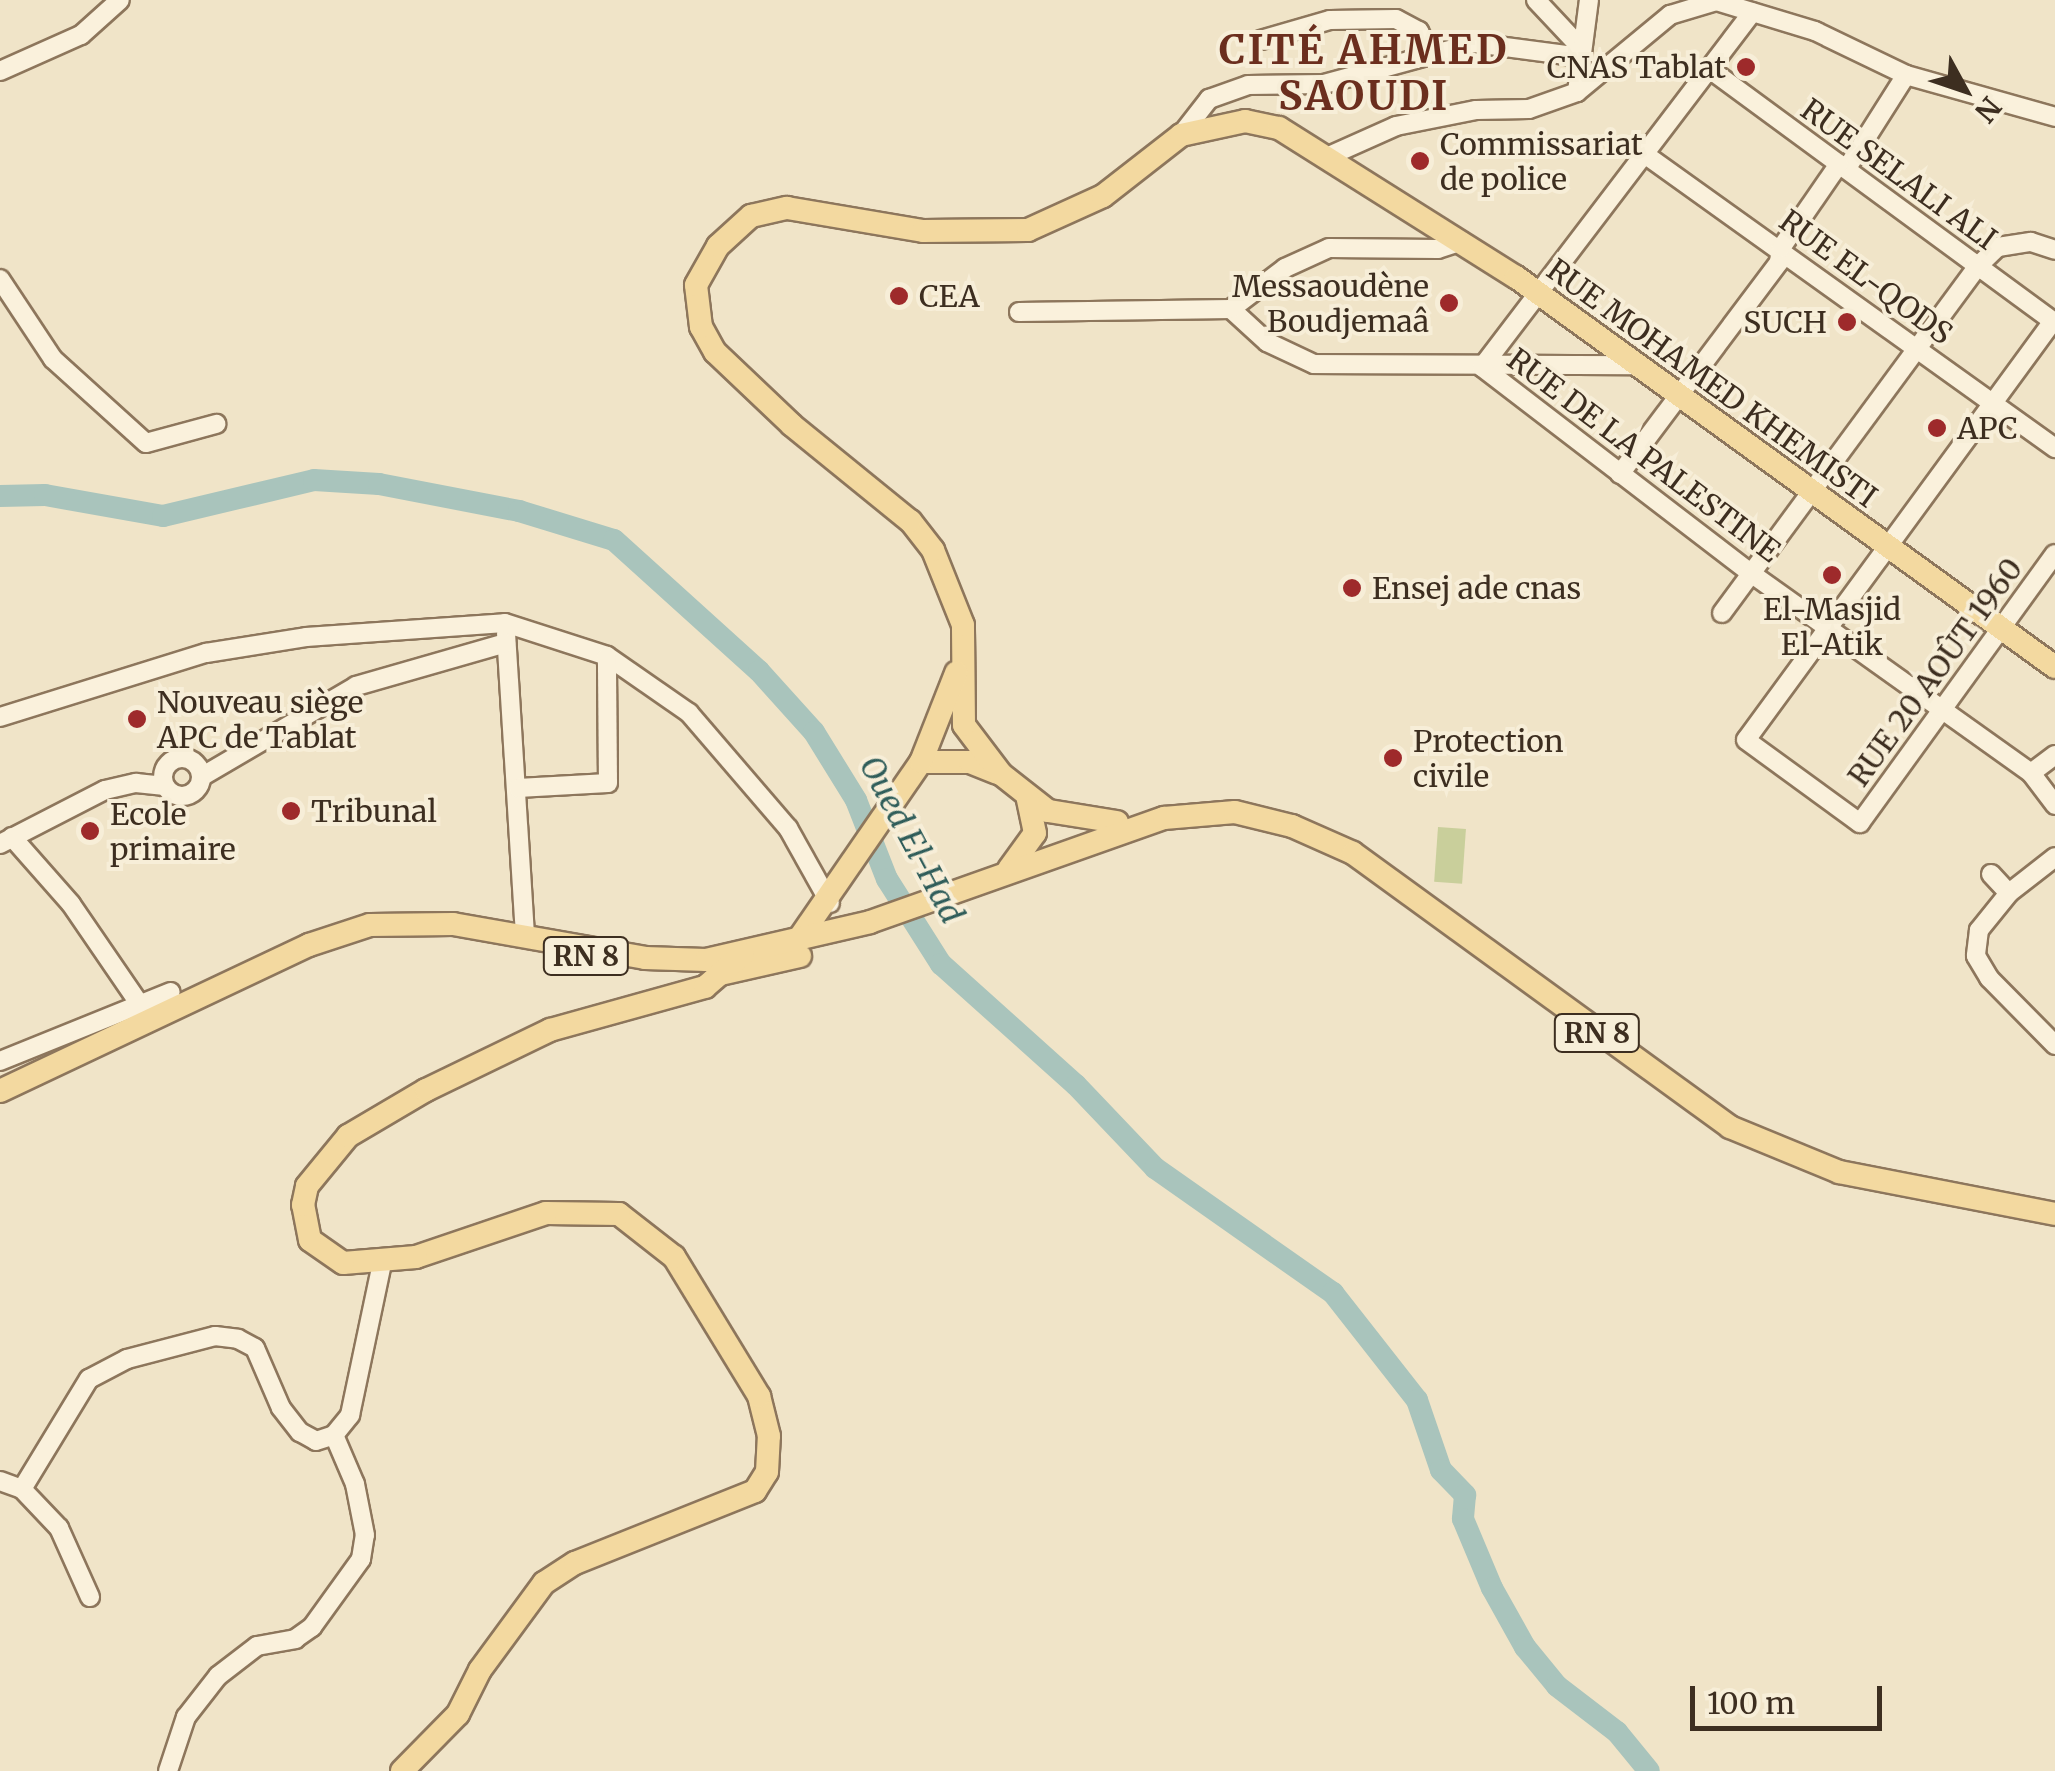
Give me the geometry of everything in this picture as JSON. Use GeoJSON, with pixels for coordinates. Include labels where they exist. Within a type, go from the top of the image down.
{"type":"FeatureCollection","features":[{"type":"Feature","properties":{"kind":"main road","name":"RUE MOHAMED KHEMISTI"},"geometry":{"type":"LineString","coordinates":[[1181,135],[1245,121],[1278,128],[1329,156],[1540,295],[2055,667]]}},
{"type":"Feature","properties":{"kind":"main road"},"geometry":{"type":"LineString","coordinates":[[1117,822],[1070,819],[1028,798],[1001,774],[964,724],[964,640],[949,578],[910,521],[792,426],[715,352],[696,308],[703,266],[736,226],[787,208],[923,231],[1028,230],[1103,196],[1181,135]]}},
{"type":"Feature","properties":{"kind":"main road"},"geometry":{"type":"LineString","coordinates":[[796,943],[848,877],[921,762],[964,640]]}},
{"type":"Feature","properties":{"kind":"main road"},"geometry":{"type":"LineString","coordinates":[[921,762],[970,762],[1001,774]]}},
{"type":"Feature","properties":{"kind":"main road"},"geometry":{"type":"LineString","coordinates":[[1003,874],[1030,849],[1036,826],[1028,798]]}},
{"type":"Feature","properties":{"kind":"main road","name":"RN 8"},"geometry":{"type":"LineString","coordinates":[[966,888],[1030,849],[1117,822],[1235,812],[1292,826],[1353,853],[1643,1068],[1730,1127],[1787,1154],[1839,1172],[2055,1214]]}},
{"type":"Feature","properties":{"kind":"main road","name":"RN 8"},"geometry":{"type":"LineString","coordinates":[[0,1091],[146,1012],[336,934],[387,923],[525,934],[675,962],[744,954],[859,923],[1164,818]]}},
{"type":"Feature","properties":{"kind":"main road"},"geometry":{"type":"LineString","coordinates":[[848,877],[840,906],[859,923]]}},
{"type":"Feature","properties":{"kind":"main road","name":"RN 8"},"geometry":{"type":"LineString","coordinates":[[294,954],[362,935],[432,930],[642,969],[725,974],[800,956],[859,923]]}},
{"type":"Feature","properties":{"kind":"main road"},"geometry":{"type":"LineString","coordinates":[[402,1771],[458,1714],[480,1670],[544,1582],[576,1562],[755,1491],[767,1472],[769,1436],[759,1396],[674,1257],[618,1214],[546,1212],[382,1263],[342,1263],[310,1240],[303,1205],[307,1186],[338,1145],[516,1044],[600,1013],[694,991],[725,974],[744,954]]}},
{"type":"Feature","properties":{"kind":"street"},"geometry":{"type":"LineString","coordinates":[[0,71],[82,34],[120,0]]}},
{"type":"Feature","properties":{"kind":"street"},"geometry":{"type":"LineString","coordinates":[[1536,0],[1581,53]]}},
{"type":"Feature","properties":{"kind":"street"},"geometry":{"type":"LineString","coordinates":[[1577,92],[1589,0]]}},
{"type":"Feature","properties":{"kind":"street"},"geometry":{"type":"LineString","coordinates":[[1329,156],[1396,126],[1476,110],[1529,109],[1577,92],[1642,33],[1681,10],[1716,1],[1815,31],[1906,76],[2055,117]]}},
{"type":"Feature","properties":{"kind":"street"},"geometry":{"type":"LineString","coordinates":[[1482,366],[1540,295],[1752,12]]}},
{"type":"Feature","properties":{"kind":"street"},"geometry":{"type":"LineString","coordinates":[[1261,40],[1330,20],[1396,19],[1420,30],[1430,56]]}},
{"type":"Feature","properties":{"kind":"street"},"geometry":{"type":"LineString","coordinates":[[1181,135],[1209,98],[1248,85],[1324,84],[1475,43],[1581,53]]}},
{"type":"Feature","properties":{"kind":"street","name":"RUE SELALI ALI"},"geometry":{"type":"LineString","coordinates":[[1710,70],[2054,322]]}},
{"type":"Feature","properties":{"kind":"street"},"geometry":{"type":"LineString","coordinates":[[1620,474],[1780,262],[1782,248],[1906,76]]}},
{"type":"Feature","properties":{"kind":"street","name":"RUE EL-QODS"},"geometry":{"type":"LineString","coordinates":[[1643,153],[1782,248],[2055,448]]}},
{"type":"Feature","properties":{"kind":"street"},"geometry":{"type":"LineString","coordinates":[[1019,312],[1232,309],[1286,268],[1329,248],[1438,249],[1462,241]]}},
{"type":"Feature","properties":{"kind":"street"},"geometry":{"type":"LineString","coordinates":[[1722,613],[1814,494],[1978,266],[1998,247],[2031,242],[2055,250]]}},
{"type":"Feature","properties":{"kind":"street"},"geometry":{"type":"LineString","coordinates":[[0,279],[52,359],[146,443],[216,424]]}},
{"type":"Feature","properties":{"kind":"street","name":"RUE DE LA PALESTINE"},"geometry":{"type":"LineString","coordinates":[[1232,309],[1266,342],[1314,364],[1482,366],[1752,574],[1940,712],[2031,773],[2055,805]]}},
{"type":"Feature","properties":{"kind":"street"},"geometry":{"type":"LineString","coordinates":[[1829,628],[2054,322]]}},
{"type":"Feature","properties":{"kind":"street"},"geometry":{"type":"LineString","coordinates":[[1482,366],[1633,365]]}},
{"type":"Feature","properties":{"kind":"street","name":"RUE 20 AOÛT 1960"},"geometry":{"type":"LineString","coordinates":[[1829,628],[1746,740],[1860,823],[2055,554]]}},
{"type":"Feature","properties":{"kind":"street"},"geometry":{"type":"LineString","coordinates":[[505,623],[525,934]]}},
{"type":"Feature","properties":{"kind":"street"},"geometry":{"type":"LineString","coordinates":[[0,717],[206,652],[306,637],[505,623],[606,656],[720,743],[788,828],[830,903]]}},
{"type":"Feature","properties":{"kind":"street"},"geometry":{"type":"LineString","coordinates":[[165,777],[186,795],[198,770],[375,678],[506,644]]}},
{"type":"Feature","properties":{"kind":"street"},"geometry":{"type":"LineString","coordinates":[[518,788],[608,783],[606,656]]}},
{"type":"Feature","properties":{"kind":"street"},"geometry":{"type":"LineString","coordinates":[[2031,773],[2055,755]]}},
{"type":"Feature","properties":{"kind":"street"},"geometry":{"type":"LineString","coordinates":[[146,1012],[71,904],[6,841],[88,796],[165,777],[180,758],[198,770]]}},
{"type":"Feature","properties":{"kind":"street"},"geometry":{"type":"LineString","coordinates":[[2055,857],[2009,894],[1979,930],[1976,956],[1989,978],[2055,1045]]}},
{"type":"Feature","properties":{"kind":"street"},"geometry":{"type":"LineString","coordinates":[[1991,874],[2009,894]]}},
{"type":"Feature","properties":{"kind":"street"},"geometry":{"type":"LineString","coordinates":[[0,1061],[146,1012],[171,992]]}},
{"type":"Feature","properties":{"kind":"street"},"geometry":{"type":"LineString","coordinates":[[22,1490],[90,1378],[127,1360],[215,1336],[255,1348],[280,1408],[300,1432],[316,1441],[334,1434],[350,1416],[382,1263]]}},
{"type":"Feature","properties":{"kind":"street"},"geometry":{"type":"LineString","coordinates":[[168,1771],[186,1717],[218,1676],[256,1646],[295,1638],[312,1627],[361,1559],[365,1535],[355,1484],[334,1434]]}},
{"type":"Feature","properties":{"kind":"street"},"geometry":{"type":"LineString","coordinates":[[0,1481],[22,1490],[60,1528],[90,1598]]}},
{"type":"Feature","properties":{"kind":"green space"},"geometry":{"type":"Polygon","coordinates":[[[1438,827],[1466,829],[1462,884],[1434,882],[1438,827]]]}},
{"type":"Feature","properties":{"kind":"waterway","name":"Oued El-Had"},"geometry":{"type":"LineString","coordinates":[[0,496],[45,495],[163,516],[314,480],[379,484],[519,511],[614,540],[759,671],[814,732],[856,800],[887,879],[941,964],[1076,1085],[1155,1168],[1333,1293],[1417,1400],[1441,1470],[1465,1495],[1463,1519],[1492,1588],[1525,1647],[1557,1686],[1617,1732],[1649,1771]]}},
{"type":"Feature","properties":{"kind":"place","name":"CNAS Tablat"},"geometry":{"type":"Point","coordinates":[1746,67]}},
{"type":"Feature","properties":{"kind":"place","name":"Commissariat de police"},"geometry":{"type":"Point","coordinates":[1420,161]}},
{"type":"Feature","properties":{"kind":"place","name":"CEA"},"geometry":{"type":"Point","coordinates":[899,296]}},
{"type":"Feature","properties":{"kind":"place","name":"Messaoudène Boudjemaâ"},"geometry":{"type":"Point","coordinates":[1449,303]}},
{"type":"Feature","properties":{"kind":"place","name":"SUCH"},"geometry":{"type":"Point","coordinates":[1847,322]}},
{"type":"Feature","properties":{"kind":"place","name":"APC"},"geometry":{"type":"Point","coordinates":[1937,428]}},
{"type":"Feature","properties":{"kind":"place","name":"El-Masjid El-Atik"},"geometry":{"type":"Point","coordinates":[1832,575]}},
{"type":"Feature","properties":{"kind":"place","name":"Ensej ade cnas"},"geometry":{"type":"Point","coordinates":[1352,588]}},
{"type":"Feature","properties":{"kind":"place","name":"Nouveau siège APC de Tablat"},"geometry":{"type":"Point","coordinates":[137,719]}},
{"type":"Feature","properties":{"kind":"place","name":"Protection civile"},"geometry":{"type":"Point","coordinates":[1393,758]}},
{"type":"Feature","properties":{"kind":"place","name":"Tribunal"},"geometry":{"type":"Point","coordinates":[291,811]}},
{"type":"Feature","properties":{"kind":"place","name":"Ecole primaire"},"geometry":{"type":"Point","coordinates":[90,831]}},
{"type":"Feature","properties":{"kind":"district","name":"CITÉ AHMED SAOUDI"},"geometry":{"type":"Point","coordinates":[1364,73]}}]}
